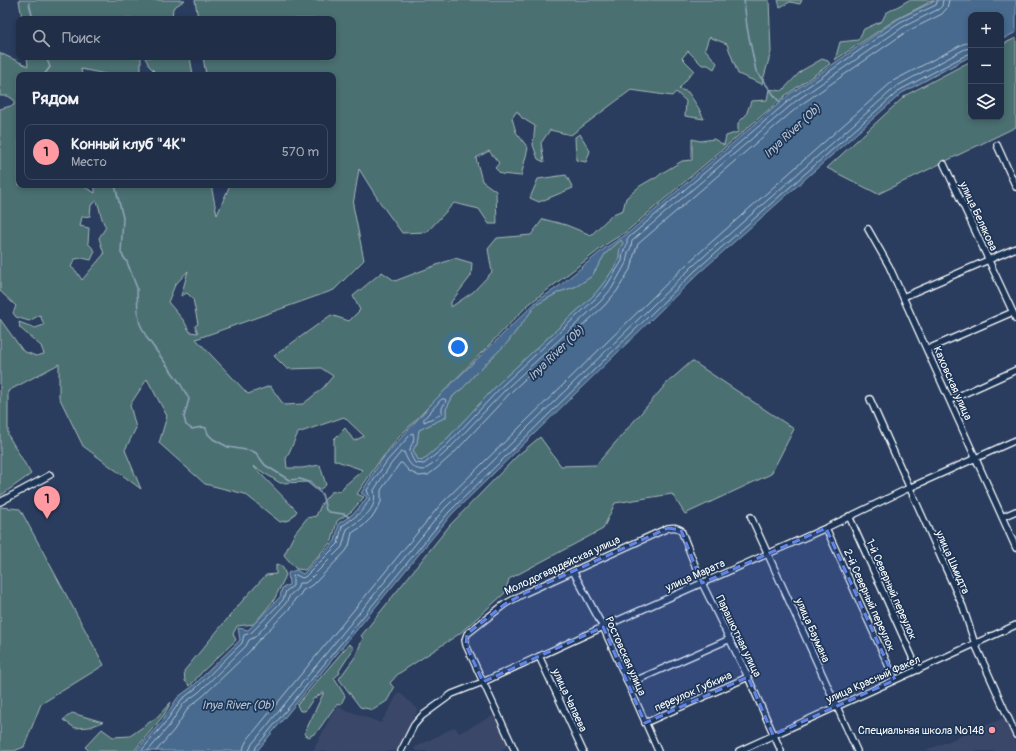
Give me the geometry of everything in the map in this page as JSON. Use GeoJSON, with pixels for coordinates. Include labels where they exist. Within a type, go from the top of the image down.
{"type":"FeatureCollection","features":[{"type":"Feature","properties":{"kind":"street"},"geometry":{"type":"LineString","coordinates":[[997,145],[1016,187]]}},
{"type":"Feature","properties":{"kind":"street","name":"улица Белякова"},"geometry":{"type":"LineString","coordinates":[[944,164],[1016,319]]}},
{"type":"Feature","properties":{"kind":"street","name":"Каховская улица"},"geometry":{"type":"LineString","coordinates":[[868,229],[889,266],[928,349],[1016,548]]}},
{"type":"Feature","properties":{"kind":"street"},"geometry":{"type":"LineString","coordinates":[[904,298],[988,259],[1016,248]]}},
{"type":"Feature","properties":{"kind":"street"},"geometry":{"type":"LineString","coordinates":[[928,349],[1013,312]]}},
{"type":"Feature","properties":{"kind":"street"},"geometry":{"type":"LineString","coordinates":[[950,400],[1016,370]]}},
{"type":"Feature","properties":{"kind":"street","name":"улица Шмидта"},"geometry":{"type":"LineString","coordinates":[[870,399],[962,607],[975,644],[1016,735]]}},
{"type":"Feature","properties":{"kind":"street","name":"улица Марата"},"geometry":{"type":"LineString","coordinates":[[401,751],[414,725],[422,716],[452,694],[483,682],[826,528],[909,488],[1016,440]]}},
{"type":"Feature","properties":{"kind":"street"},"geometry":{"type":"LineString","coordinates":[[0,502],[50,475]]}},
{"type":"Feature","properties":{"kind":"street"},"geometry":{"type":"LineString","coordinates":[[1002,517],[1016,510]]}},
{"type":"Feature","properties":{"kind":"street","name":"1-й Северный переулок"},"geometry":{"type":"LineString","coordinates":[[849,516],[918,670]]}},
{"type":"Feature","properties":{"kind":"street","name":"улица Баумана"},"geometry":{"type":"LineString","coordinates":[[751,517],[857,751]]}},
{"type":"Feature","properties":{"kind":"street","name":"Молодогвардейская улица"},"geometry":{"type":"LineString","coordinates":[[515,751],[466,645],[465,640],[467,634],[505,604],[525,593],[668,528],[677,527],[681,530]]}},
{"type":"Feature","properties":{"kind":"street","name":"2-й Северный переулок"},"geometry":{"type":"LineString","coordinates":[[826,528],[895,680]]}},
{"type":"Feature","properties":{"kind":"street","name":"Парашютная улица"},"geometry":{"type":"LineString","coordinates":[[681,530],[702,583],[748,677],[781,751]]}},
{"type":"Feature","properties":{"kind":"street","name":"Ростовская улица"},"geometry":{"type":"LineString","coordinates":[[574,571],[603,627],[658,751]]}},
{"type":"Feature","properties":{"kind":"street","name":"улица Красный Факел"},"geometry":{"type":"LineString","coordinates":[[739,751],[1016,625]]}},
{"type":"Feature","properties":{"kind":"street"},"geometry":{"type":"LineString","coordinates":[[628,684],[730,640]]}},
{"type":"Feature","properties":{"kind":"street","name":"улица Чапаева"},"geometry":{"type":"LineString","coordinates":[[539,656],[582,751]]}},
{"type":"Feature","properties":{"kind":"street","name":"переулок Губкина"},"geometry":{"type":"LineString","coordinates":[[645,723],[748,677]]}},
{"type":"Feature","properties":{"kind":"highlighted area"},"geometry":{"type":"Polygon","coordinates":[[[668,528],[681,530],[702,583],[826,528],[895,680],[773,735],[748,677],[645,723],[603,627],[483,682],[466,645],[467,634],[505,604],[525,593],[668,528]]]}},
{"type":"Feature","properties":{"kind":"shaded area"},"geometry":{"type":"Polygon","coordinates":[[[399,692],[418,709],[396,751],[313,751],[336,706],[381,723],[399,692]]]}},
{"type":"Feature","properties":{"kind":"shaded area"},"geometry":{"type":"Polygon","coordinates":[[[494,715],[509,746],[499,751],[416,751],[414,748],[455,727],[459,733],[494,715]]]}},
{"type":"Feature","properties":{"kind":"shaded area","name":"Специальная школа №148"},"geometry":{"type":"Polygon","coordinates":[[[1004,718],[1016,743],[1016,751],[925,751],[1004,718]]]}},
{"type":"Feature","properties":{"kind":"green space"},"geometry":{"type":"Polygon","coordinates":[[[19,0],[185,0],[173,8],[172,16],[22,16],[19,0]]]}},
{"type":"Feature","properties":{"kind":"green space"},"geometry":{"type":"Polygon","coordinates":[[[195,0],[769,0],[771,52],[762,84],[738,74],[727,44],[709,37],[705,49],[717,63],[714,69],[708,65],[702,65],[688,51],[682,58],[694,70],[679,89],[688,92],[704,119],[685,116],[686,101],[676,92],[672,96],[631,90],[571,135],[550,130],[541,143],[544,162],[538,159],[533,145],[535,126],[522,118],[517,111],[512,118],[516,132],[528,148],[521,176],[501,174],[495,168],[499,163],[489,151],[476,158],[482,181],[496,191],[497,224],[489,224],[479,209],[454,203],[427,232],[402,233],[379,201],[359,169],[353,205],[364,260],[334,290],[196,339],[248,394],[270,386],[284,405],[303,404],[323,388],[333,376],[321,368],[287,369],[274,356],[331,315],[349,321],[360,310],[353,296],[382,272],[395,281],[455,258],[472,263],[471,276],[451,302],[451,307],[473,292],[492,272],[488,249],[497,238],[531,235],[543,219],[566,225],[591,235],[613,214],[623,210],[626,198],[640,186],[656,178],[682,161],[692,160],[692,139],[700,141],[714,139],[724,145],[726,136],[738,132],[738,123],[746,115],[751,101],[767,100],[769,89],[782,91],[801,71],[822,59],[828,61],[830,64],[786,95],[626,232],[608,243],[528,305],[400,436],[378,463],[357,494],[364,497],[352,511],[337,521],[332,541],[305,570],[296,569],[284,555],[295,533],[307,518],[316,516],[322,503],[331,492],[341,491],[344,486],[363,470],[334,460],[334,439],[345,428],[354,441],[364,436],[344,417],[298,433],[286,459],[287,468],[302,468],[320,465],[326,485],[319,490],[310,482],[280,483],[253,466],[297,511],[290,520],[280,522],[245,494],[205,484],[159,443],[167,416],[147,379],[130,405],[136,428],[125,450],[141,489],[83,446],[59,397],[59,364],[8,391],[8,435],[31,474],[0,496],[0,319],[23,351],[36,356],[44,354],[41,346],[20,328],[19,322],[35,328],[44,325],[40,315],[29,321],[16,317],[13,313],[16,306],[0,291],[0,109],[14,105],[14,100],[8,96],[0,96],[0,53],[28,66],[27,60],[141,60],[141,72],[96,72],[81,69],[82,72],[16,72],[16,188],[86,188],[95,193],[95,188],[212,188],[217,215],[229,188],[336,188],[336,72],[206,72],[204,60],[336,60],[336,16],[198,16],[195,0]],[[97,201],[91,205],[90,216],[82,217],[80,226],[89,228],[88,243],[95,251],[91,260],[82,258],[75,259],[71,267],[76,271],[82,280],[104,254],[99,238],[106,227],[97,201]],[[188,271],[175,285],[168,302],[184,321],[190,332],[198,333],[195,326],[198,324],[193,299],[187,293],[181,296],[188,271]]]}},
{"type":"Feature","properties":{"kind":"green space"},"geometry":{"type":"Polygon","coordinates":[[[778,0],[802,0],[800,4],[790,2],[780,7],[778,0]]]}},
{"type":"Feature","properties":{"kind":"green space"},"geometry":{"type":"Polygon","coordinates":[[[909,0],[934,0],[895,20],[835,60],[840,42],[858,40],[864,29],[882,21],[886,13],[909,0]]]}},
{"type":"Feature","properties":{"kind":"green space"},"geometry":{"type":"Polygon","coordinates":[[[1016,38],[1016,127],[878,194],[827,168],[906,95],[968,63],[968,120],[1004,120],[1004,44],[1016,38]]]}},
{"type":"Feature","properties":{"kind":"green space"},"geometry":{"type":"Polygon","coordinates":[[[146,60],[190,60],[192,72],[154,72],[146,60]]]}},
{"type":"Feature","properties":{"kind":"green space"},"geometry":{"type":"Polygon","coordinates":[[[580,134],[590,151],[586,162],[576,160],[575,137],[580,134]]]}},
{"type":"Feature","properties":{"kind":"green space"},"geometry":{"type":"Polygon","coordinates":[[[566,175],[573,188],[539,202],[530,198],[538,179],[566,175]]]}},
{"type":"Feature","properties":{"kind":"green space"},"geometry":{"type":"Polygon","coordinates":[[[621,240],[623,243],[615,267],[593,296],[500,382],[443,443],[422,461],[418,460],[413,450],[417,443],[419,430],[446,417],[446,409],[453,396],[464,387],[476,373],[507,343],[536,305],[559,292],[577,286],[592,276],[605,254],[621,240]]]}},
{"type":"Feature","properties":{"kind":"green space"},"geometry":{"type":"Polygon","coordinates":[[[692,361],[794,429],[771,474],[685,514],[672,494],[615,503],[603,529],[509,579],[505,593],[459,634],[398,674],[390,683],[394,688],[387,701],[373,710],[360,707],[339,679],[355,657],[363,638],[361,636],[450,525],[517,456],[540,437],[561,466],[596,465],[667,383],[692,361]]]}},
{"type":"Feature","properties":{"kind":"green space"},"geometry":{"type":"Polygon","coordinates":[[[0,507],[20,509],[104,665],[41,704],[24,747],[14,751],[0,751],[0,507]]]}},
{"type":"Feature","properties":{"kind":"green space"},"geometry":{"type":"Polygon","coordinates":[[[276,564],[282,566],[286,575],[274,600],[254,624],[237,626],[233,634],[236,640],[202,672],[190,686],[185,681],[184,671],[243,600],[266,575],[276,574],[276,564]]]}},
{"type":"Feature","properties":{"kind":"green space"},"geometry":{"type":"Polygon","coordinates":[[[349,644],[354,648],[339,671],[340,673],[334,678],[345,696],[341,704],[336,705],[317,732],[309,737],[304,734],[324,692],[313,699],[305,711],[300,711],[297,705],[349,644]]]}},
{"type":"Feature","properties":{"kind":"green space"},"geometry":{"type":"Polygon","coordinates":[[[171,702],[164,715],[134,751],[89,751],[85,747],[102,729],[113,737],[130,736],[157,717],[171,702]]]}},
{"type":"Feature","properties":{"kind":"green space"},"geometry":{"type":"Polygon","coordinates":[[[72,713],[103,722],[90,727],[75,728],[63,720],[72,713]]]}},
{"type":"Feature","properties":{"kind":"water","name":"Inya River (Ob)"},"geometry":{"type":"Polygon","coordinates":[[[937,0],[1016,0],[1016,32],[1004,38],[1004,12],[968,12],[968,58],[902,93],[699,273],[452,514],[257,751],[136,751],[162,721],[178,697],[193,686],[240,640],[238,628],[248,630],[280,597],[282,588],[289,585],[288,573],[296,570],[303,574],[335,541],[339,523],[361,506],[367,497],[361,493],[383,458],[434,401],[537,301],[558,287],[605,248],[627,234],[790,94],[898,19],[937,0]],[[621,240],[605,254],[592,276],[577,286],[559,292],[536,305],[507,343],[476,373],[464,387],[453,396],[446,409],[446,417],[419,430],[417,443],[413,450],[418,460],[422,461],[443,443],[500,382],[593,296],[615,267],[619,258],[623,243],[621,240]]]}},
{"type":"Feature","properties":{"kind":"waterway"},"geometry":{"type":"LineString","coordinates":[[744,0],[747,27],[756,71],[780,103]]}},
{"type":"Feature","properties":{"kind":"waterway"},"geometry":{"type":"LineString","coordinates":[[29,3],[32,16]]}},
{"type":"Feature","properties":{"kind":"waterway"},"geometry":{"type":"LineString","coordinates":[[46,72],[50,67],[47,60]]}},
{"type":"Feature","properties":{"kind":"waterway"},"geometry":{"type":"LineString","coordinates":[[116,188],[123,218],[121,253],[127,262],[137,288],[138,315],[140,324],[147,338],[180,383],[189,399],[184,417],[186,425],[192,429],[202,427],[206,428],[208,434],[213,439],[228,447],[256,453],[265,465],[289,480],[300,479],[306,481],[322,494],[326,510],[329,512],[344,514],[349,517]]}},
{"type":"Feature","properties":{"kind":"place","name":"Конный клуб \"4К\""},"geometry":{"type":"Point","coordinates":[47,519]}},
{"type":"Feature","properties":{"kind":"place","name":"Специальная школа №148"},"geometry":{"type":"Point","coordinates":[992,730]}}]}
